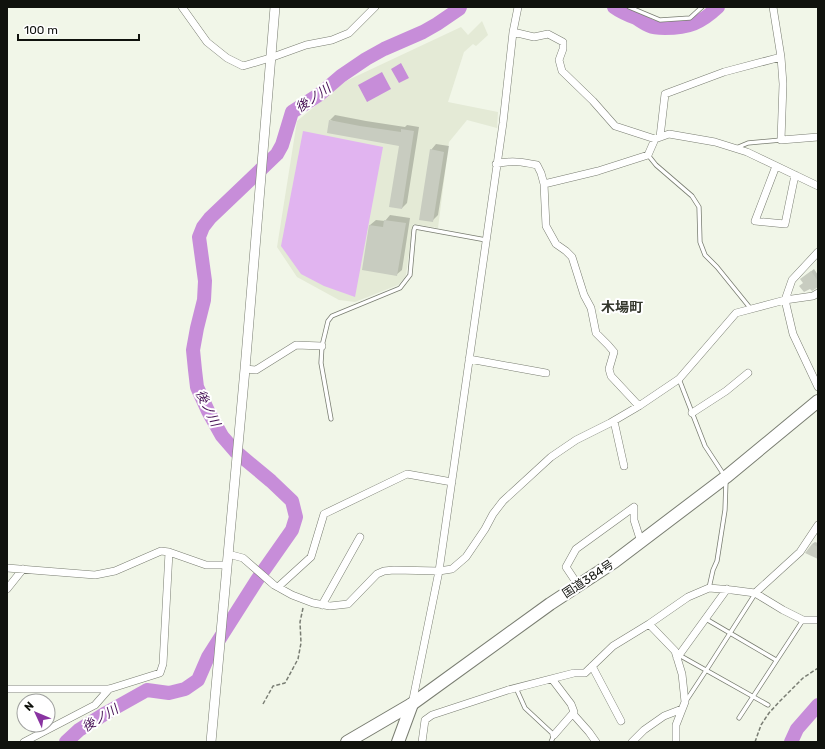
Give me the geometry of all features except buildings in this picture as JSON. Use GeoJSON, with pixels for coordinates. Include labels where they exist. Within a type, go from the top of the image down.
{"type":"FeatureCollection","features":[{"type":"Feature","properties":{"kind":"main road","name":"国道384号"},"geometry":{"type":"LineString","coordinates":[[347,742],[412,704],[550,604],[614,562],[726,477],[818,401]]}},
{"type":"Feature","properties":{"kind":"main road"},"geometry":{"type":"LineString","coordinates":[[398,742],[412,704]]}},
{"type":"Feature","properties":{"kind":"street"},"geometry":{"type":"LineString","coordinates":[[182,7],[207,42],[228,58],[243,66],[270,58],[306,44],[332,40],[349,33],[375,7]]}},
{"type":"Feature","properties":{"kind":"street"},"geometry":{"type":"LineString","coordinates":[[211,742],[245,369],[274,7]]}},
{"type":"Feature","properties":{"kind":"street"},"geometry":{"type":"LineString","coordinates":[[412,704],[439,571],[503,123],[518,7]]}},
{"type":"Feature","properties":{"kind":"street"},"geometry":{"type":"LineString","coordinates":[[773,7],[781,57],[783,84],[781,140],[818,137]]}},
{"type":"Feature","properties":{"kind":"street"},"geometry":{"type":"LineString","coordinates":[[514,32],[534,38],[548,34],[563,42],[563,49],[558,60],[562,71],[593,101],[615,126],[657,138],[669,134],[715,142],[747,152],[818,186]]}},
{"type":"Feature","properties":{"kind":"street"},"geometry":{"type":"LineString","coordinates":[[544,184],[598,171],[648,155],[657,138],[665,94],[724,72],[781,57]]}},
{"type":"Feature","properties":{"kind":"street"},"geometry":{"type":"LineString","coordinates":[[496,164],[504,162],[521,162],[537,165],[544,184],[546,226],[556,244],[572,257],[584,295],[591,308],[596,333],[614,352],[609,369],[612,376],[638,406]]}},
{"type":"Feature","properties":{"kind":"street"},"geometry":{"type":"LineString","coordinates":[[776,166],[755,221],[785,224],[794,175]]}},
{"type":"Feature","properties":{"kind":"street"},"geometry":{"type":"LineString","coordinates":[[818,252],[792,280],[785,300],[793,334],[818,387]]}},
{"type":"Feature","properties":{"kind":"street"},"geometry":{"type":"LineString","coordinates":[[228,554],[243,558],[274,585],[292,596],[330,606],[348,604],[377,574],[384,571],[439,571],[452,569],[466,557],[503,501],[551,457],[576,440],[614,421],[680,378],[736,313],[785,300],[813,296],[818,293]]}},
{"type":"Feature","properties":{"kind":"street"},"geometry":{"type":"LineString","coordinates":[[245,369],[256,370],[296,345],[322,346]]}},
{"type":"Feature","properties":{"kind":"street"},"geometry":{"type":"LineString","coordinates":[[469,359],[546,373]]}},
{"type":"Feature","properties":{"kind":"street"},"geometry":{"type":"LineString","coordinates":[[692,413],[726,391],[748,373]]}},
{"type":"Feature","properties":{"kind":"street"},"geometry":{"type":"LineString","coordinates":[[614,421],[624,466]]}},
{"type":"Feature","properties":{"kind":"street"},"geometry":{"type":"LineString","coordinates":[[278,588],[311,557],[324,514],[407,474],[452,482]]}},
{"type":"Feature","properties":{"kind":"street"},"geometry":{"type":"LineString","coordinates":[[578,585],[566,568],[576,549],[634,507],[634,520],[641,542]]}},
{"type":"Feature","properties":{"kind":"street"},"geometry":{"type":"LineString","coordinates":[[755,593],[800,552],[818,525]]}},
{"type":"Feature","properties":{"kind":"street"},"geometry":{"type":"LineString","coordinates":[[322,605],[360,537]]}},
{"type":"Feature","properties":{"kind":"street"},"geometry":{"type":"LineString","coordinates":[[7,568],[95,575],[115,571],[161,551],[169,552],[206,564],[226,565]]}},
{"type":"Feature","properties":{"kind":"street"},"geometry":{"type":"LineString","coordinates":[[7,689],[109,689],[160,673],[164,664],[169,552]]}},
{"type":"Feature","properties":{"kind":"street"},"geometry":{"type":"LineString","coordinates":[[7,589],[23,569]]}},
{"type":"Feature","properties":{"kind":"street"},"geometry":{"type":"LineString","coordinates":[[422,742],[425,720],[432,715],[516,688],[574,673],[585,673],[613,646],[649,624],[688,597],[709,588],[755,593],[803,620],[818,620]]}},
{"type":"Feature","properties":{"kind":"street"},"geometry":{"type":"LineString","coordinates":[[678,657],[727,589]]}},
{"type":"Feature","properties":{"kind":"street"},"geometry":{"type":"LineString","coordinates":[[649,624],[675,651],[682,674],[684,706],[676,725],[676,742]]}},
{"type":"Feature","properties":{"kind":"street"},"geometry":{"type":"LineString","coordinates":[[592,666],[621,721]]}},
{"type":"Feature","properties":{"kind":"street"},"geometry":{"type":"LineString","coordinates":[[552,679],[571,704],[574,712],[552,739]]}},
{"type":"Feature","properties":{"kind":"street"},"geometry":{"type":"LineString","coordinates":[[24,742],[95,705],[109,689]]}},
{"type":"Feature","properties":{"kind":"street"},"geometry":{"type":"LineString","coordinates":[[632,742],[644,730],[664,716],[684,706]]}},
{"type":"Feature","properties":{"kind":"street"},"geometry":{"type":"LineString","coordinates":[[572,714],[596,742]]}},
{"type":"Feature","properties":{"kind":"lane"},"geometry":{"type":"LineString","coordinates":[[629,7],[660,20],[690,18],[702,7]]}},
{"type":"Feature","properties":{"kind":"lane"},"geometry":{"type":"LineString","coordinates":[[735,148],[748,143],[781,140]]}},
{"type":"Feature","properties":{"kind":"lane"},"geometry":{"type":"LineString","coordinates":[[648,155],[656,165],[692,196],[699,207],[700,242],[705,255],[717,267],[750,309]]}},
{"type":"Feature","properties":{"kind":"lane"},"geometry":{"type":"LineString","coordinates":[[330,419],[321,362],[322,346],[328,321],[332,316],[400,288],[410,276],[415,227],[486,240]]}},
{"type":"Feature","properties":{"kind":"lane"},"geometry":{"type":"LineString","coordinates":[[680,378],[704,446],[726,477],[725,510],[718,561],[709,588]]}},
{"type":"Feature","properties":{"kind":"lane"},"geometry":{"type":"LineString","coordinates":[[684,706],[755,593]]}},
{"type":"Feature","properties":{"kind":"lane"},"geometry":{"type":"LineString","coordinates":[[706,619],[776,660]]}},
{"type":"Feature","properties":{"kind":"lane"},"geometry":{"type":"LineString","coordinates":[[739,718],[803,620]]}},
{"type":"Feature","properties":{"kind":"lane"},"geometry":{"type":"LineString","coordinates":[[678,657],[768,705]]}},
{"type":"Feature","properties":{"kind":"lane"},"geometry":{"type":"LineString","coordinates":[[516,688],[525,708],[552,739]]}},
{"type":"Feature","properties":{"kind":"path"},"geometry":{"type":"LineString","coordinates":[[263,704],[273,686],[285,683],[298,659],[301,643],[300,622],[305,600]]}},
{"type":"Feature","properties":{"kind":"path"},"geometry":{"type":"LineString","coordinates":[[755,742],[761,725],[769,713],[803,678],[818,668]]}},
{"type":"Feature","properties":{"kind":"shaded area"},"geometry":{"type":"Polygon","coordinates":[[[482,21],[488,35],[476,46],[473,44],[464,52],[448,102],[498,112],[497,128],[467,120],[449,142],[438,228],[413,224],[406,275],[403,280],[398,285],[355,302],[339,300],[297,277],[277,247],[297,121],[346,81],[461,27],[468,35],[482,21]]]}},
{"type":"Feature","properties":{"kind":"shaded area"},"geometry":{"type":"Polygon","coordinates":[[[401,63],[409,78],[399,83],[391,69],[401,63]]]}},
{"type":"Feature","properties":{"kind":"shaded area"},"geometry":{"type":"Polygon","coordinates":[[[382,72],[391,89],[367,102],[358,85],[382,72]]]}},
{"type":"Feature","properties":{"kind":"shaded area"},"geometry":{"type":"Polygon","coordinates":[[[303,131],[383,147],[355,297],[324,286],[301,274],[281,246],[303,131]]]}},
{"type":"Feature","properties":{"kind":"waterway","name":"後ノ川"},"geometry":{"type":"LineString","coordinates":[[66,742],[79,730],[147,690],[169,693],[185,689],[198,680],[208,657],[257,580],[292,530],[296,517],[292,501],[235,451],[222,436],[197,387],[193,350],[204,300],[205,281],[199,237],[203,227],[210,218],[277,154],[282,145],[292,112],[320,94],[341,76],[366,59],[384,49],[423,32],[437,24],[460,7]]}},
{"type":"Feature","properties":{"kind":"waterway","name":"後ノ川"},"geometry":{"type":"LineString","coordinates":[[614,7],[652,27],[657,28],[681,27],[694,24],[706,17],[718,7]]}},
{"type":"Feature","properties":{"kind":"waterway"},"geometry":{"type":"LineString","coordinates":[[791,742],[797,729],[818,705]]}},
{"type":"Feature","properties":{"kind":"district","name":"木場町"},"geometry":{"type":"Point","coordinates":[622,307]}}]}
